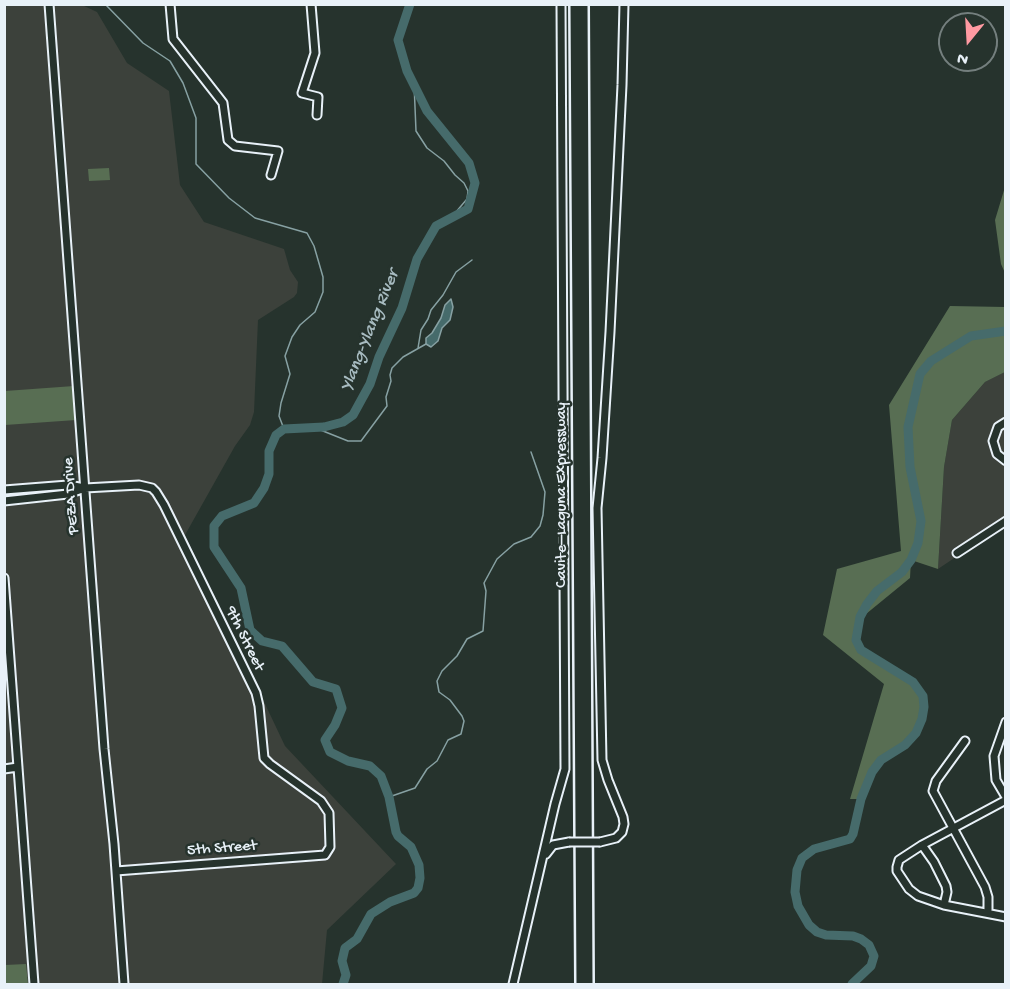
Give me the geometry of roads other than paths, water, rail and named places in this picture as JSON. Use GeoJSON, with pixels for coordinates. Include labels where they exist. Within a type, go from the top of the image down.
{"type":"FeatureCollection","features":[{"type":"Feature","properties":{"kind":"highway","name":"Cavite–Laguna Expressway"},"geometry":{"type":"LineString","coordinates":[[575,4],[580,984]]}},
{"type":"Feature","properties":{"kind":"highway","name":"Cavite–Laguna Expressway"},"geometry":{"type":"LineString","coordinates":[[583,4],[588,984]]}},
{"type":"Feature","properties":{"kind":"street","name":"PEZA Drive"},"geometry":{"type":"LineString","coordinates":[[49,4],[104,749],[124,984]]}},
{"type":"Feature","properties":{"kind":"street"},"geometry":{"type":"LineString","coordinates":[[170,4],[172,39],[223,103],[228,140],[235,146],[278,151],[270,175]]}},
{"type":"Feature","properties":{"kind":"street"},"geometry":{"type":"LineString","coordinates":[[310,4],[315,54],[302,93],[318,97],[316,115]]}},
{"type":"Feature","properties":{"kind":"street"},"geometry":{"type":"LineString","coordinates":[[513,984],[565,769],[561,4]]}},
{"type":"Feature","properties":{"kind":"street"},"geometry":{"type":"LineString","coordinates":[[539,873],[550,847],[569,842],[600,842],[616,838],[622,832],[624,824],[606,774],[602,755],[597,508],[609,355],[624,4]]}},
{"type":"Feature","properties":{"kind":"street"},"geometry":{"type":"LineString","coordinates":[[1005,422],[998,427],[993,441],[997,454],[1005,461]]}},
{"type":"Feature","properties":{"kind":"street","name":"9th Street"},"geometry":{"type":"LineString","coordinates":[[4,490],[68,485],[85,488],[145,485],[156,492],[256,693],[264,758],[326,807],[329,813],[330,847],[328,851]]}},
{"type":"Feature","properties":{"kind":"street","name":"9th Street"},"geometry":{"type":"LineString","coordinates":[[4,501],[68,494],[85,488]]}},
{"type":"Feature","properties":{"kind":"street"},"geometry":{"type":"LineString","coordinates":[[957,553],[1005,521]]}},
{"type":"Feature","properties":{"kind":"street"},"geometry":{"type":"LineString","coordinates":[[4,578],[34,984]]}},
{"type":"Feature","properties":{"kind":"street"},"geometry":{"type":"LineString","coordinates":[[1005,722],[994,756],[996,780],[1005,798],[922,845],[899,860],[897,864],[897,871],[915,895],[944,904],[1005,916]]}},
{"type":"Feature","properties":{"kind":"street"},"geometry":{"type":"LineString","coordinates":[[965,741],[934,786],[933,791],[984,887],[988,897],[988,913]]}},
{"type":"Feature","properties":{"kind":"street"},"geometry":{"type":"LineString","coordinates":[[4,769],[18,768]]}},
{"type":"Feature","properties":{"kind":"street"},"geometry":{"type":"LineString","coordinates":[[922,845],[946,886],[944,904]]}},
{"type":"Feature","properties":{"kind":"street","name":"5th Street"},"geometry":{"type":"LineString","coordinates":[[116,871],[325,855],[328,851]]}},
{"type":"Feature","properties":{"kind":"water"},"geometry":{"type":"Polygon","coordinates":[[[451,299],[453,307],[450,320],[442,328],[438,341],[431,347],[426,344],[426,338],[432,333],[441,318],[445,305],[451,299]]]}},
{"type":"Feature","properties":{"kind":"waterway"},"geometry":{"type":"LineString","coordinates":[[105,4],[143,43],[170,61],[183,83],[196,118],[196,164],[229,198],[255,218],[307,233],[314,246],[323,277],[323,292],[315,312],[300,325],[292,337],[285,356],[290,374],[279,416],[284,429]]}},
{"type":"Feature","properties":{"kind":"waterway","name":"Ylang-Ylang River"},"geometry":{"type":"LineString","coordinates":[[343,984],[346,975],[342,961],[345,948],[357,939],[371,914],[390,902],[414,893],[418,888],[420,878],[419,865],[411,847],[396,832],[389,797],[381,776],[370,766],[348,761],[330,752],[325,740],[342,708],[336,689],[313,682],[282,646],[262,641],[250,630],[241,588],[214,547],[214,526],[222,516],[254,503],[264,488],[269,474],[269,451],[276,435],[284,429],[324,427],[343,422],[353,415],[370,384],[379,357],[402,308],[417,259],[436,226],[468,209],[475,183],[469,163],[427,111],[407,71],[398,40],[410,4]]}},
{"type":"Feature","properties":{"kind":"waterway"},"geometry":{"type":"LineString","coordinates":[[414,83],[416,131],[427,148],[444,161],[464,183],[468,191],[467,199],[450,219]]}},
{"type":"Feature","properties":{"kind":"waterway"},"geometry":{"type":"LineString","coordinates":[[418,348],[421,330],[431,310],[456,272],[472,260]]}},
{"type":"Feature","properties":{"kind":"waterway"},"geometry":{"type":"LineString","coordinates":[[852,984],[871,966],[874,956],[869,945],[853,936],[826,935],[817,932],[809,925],[798,906],[795,892],[797,870],[802,858],[814,849],[850,839],[861,799],[872,772],[881,760],[905,745],[916,733],[922,719],[923,696],[913,682],[861,650],[856,640],[860,617],[867,604],[877,591],[902,572],[911,560],[918,543],[921,521],[910,467],[908,427],[920,374],[931,361],[971,336],[1006,331]]}},
{"type":"Feature","properties":{"kind":"waterway"},"geometry":{"type":"LineString","coordinates":[[303,427],[318,429],[348,441],[361,441],[387,406],[386,397],[392,368],[403,357],[426,344]]}},
{"type":"Feature","properties":{"kind":"waterway"},"geometry":{"type":"LineString","coordinates":[[389,797],[415,788],[427,769],[437,761],[448,740],[461,734],[464,721],[462,716],[450,700],[439,692],[437,681],[467,639],[483,631],[486,591],[484,583],[497,559],[514,544],[531,537],[540,526],[545,492],[531,452]]}}]}
